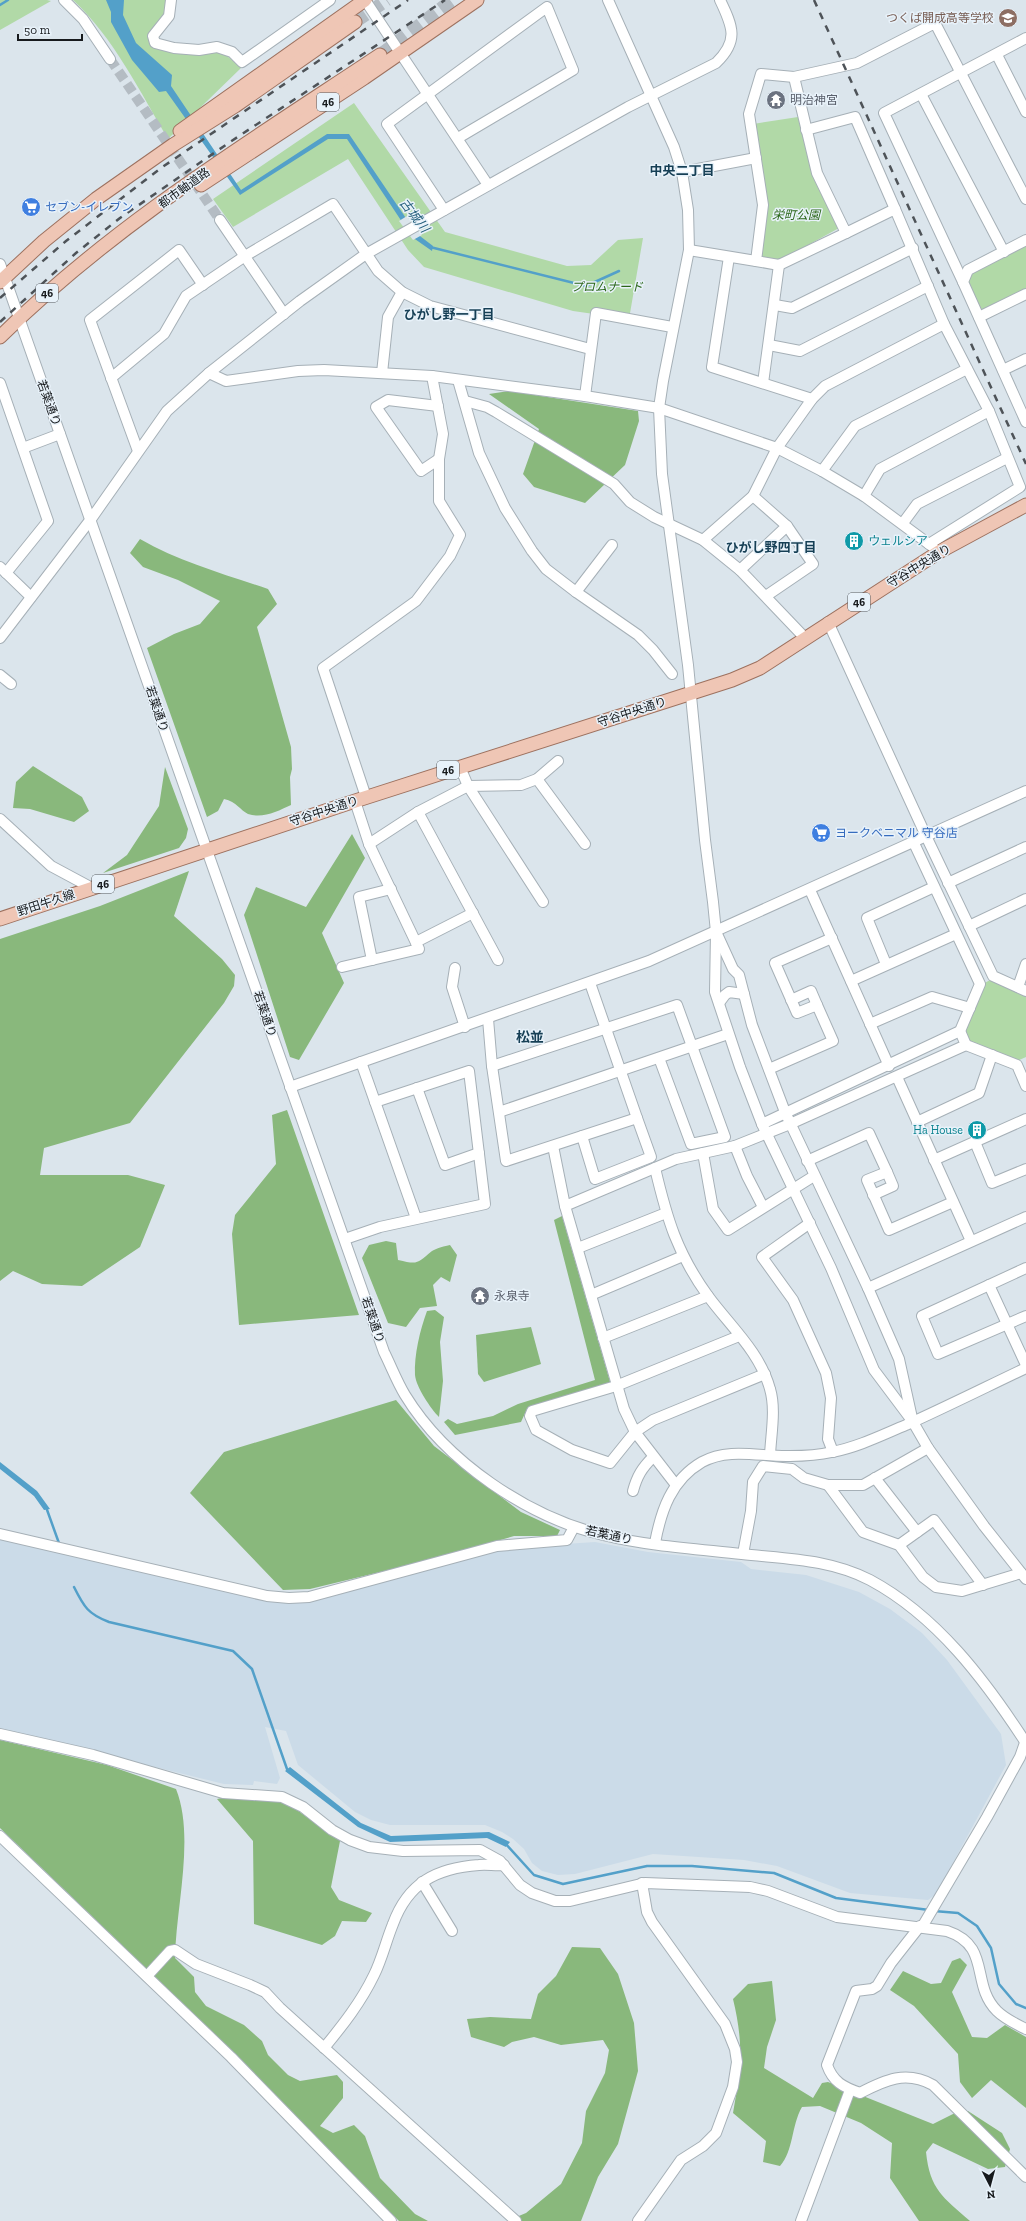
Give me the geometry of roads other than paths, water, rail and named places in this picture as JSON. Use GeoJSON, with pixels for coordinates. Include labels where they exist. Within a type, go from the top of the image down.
{"type":"FeatureCollection","features":[{"type":"Feature","properties":{"kind":"main road"},"geometry":{"type":"LineString","coordinates":[[2,280],[44,241],[168,139],[365,0]]}},
{"type":"Feature","properties":{"kind":"main road","name":"46"},"geometry":{"type":"LineString","coordinates":[[173,195],[194,188],[217,175],[400,54],[477,0]]}},
{"type":"Feature","properties":{"kind":"main road"},"geometry":{"type":"LineString","coordinates":[[96,199],[173,145],[235,106],[355,22]]}},
{"type":"Feature","properties":{"kind":"main road","name":"都市軸道路"},"geometry":{"type":"LineString","coordinates":[[0,337],[76,268],[173,195],[250,141],[380,55]]}},
{"type":"Feature","properties":{"kind":"main road","name":"守谷中央通り"},"geometry":{"type":"LineString","coordinates":[[207,850],[732,680],[760,668],[934,548],[1026,505]]}},
{"type":"Feature","properties":{"kind":"main road","name":"野田牛久線"},"geometry":{"type":"LineString","coordinates":[[0,918],[207,850]]}},
{"type":"Feature","properties":{"kind":"street"},"geometry":{"type":"LineString","coordinates":[[65,0],[83,19],[110,59]]}},
{"type":"Feature","properties":{"kind":"street"},"geometry":{"type":"LineString","coordinates":[[171,0],[169,16],[153,36],[155,43],[174,48],[199,50],[217,47],[232,52],[242,62],[330,0]]}},
{"type":"Feature","properties":{"kind":"street"},"geometry":{"type":"LineString","coordinates":[[365,0],[488,185]]}},
{"type":"Feature","properties":{"kind":"street"},"geometry":{"type":"LineString","coordinates":[[608,0],[674,147],[682,172],[688,210],[689,250],[665,360],[660,408],[662,474],[691,693],[716,932],[716,965],[714,976],[715,992],[728,1034],[766,1134],[810,1224],[874,1370],[913,1422],[928,1448],[984,1526],[1023,1576],[962,1591],[936,1587],[923,1577],[899,1546],[863,1532],[828,1486]]}},
{"type":"Feature","properties":{"kind":"street"},"geometry":{"type":"LineString","coordinates":[[0,638],[90,519],[167,411],[209,373],[284,314],[366,254],[651,94],[716,63],[726,54],[732,41],[732,33],[728,17],[720,0]]}},
{"type":"Feature","properties":{"kind":"street"},"geometry":{"type":"LineString","coordinates":[[444,210],[387,124],[548,7],[573,70],[458,138]]}},
{"type":"Feature","properties":{"kind":"street"},"geometry":{"type":"LineString","coordinates":[[756,261],[763,205],[749,114],[761,74],[794,77],[857,63],[934,23],[1023,186],[1026,199]]}},
{"type":"Feature","properties":{"kind":"street"},"geometry":{"type":"LineString","coordinates":[[1026,38],[997,55],[961,72],[884,113],[1026,420]]}},
{"type":"Feature","properties":{"kind":"street"},"geometry":{"type":"LineString","coordinates":[[997,55],[1026,112]]}},
{"type":"Feature","properties":{"kind":"street"},"geometry":{"type":"LineString","coordinates":[[794,77],[817,173],[846,233]]}},
{"type":"Feature","properties":{"kind":"street"},"geometry":{"type":"LineString","coordinates":[[921,94],[1004,252]]}},
{"type":"Feature","properties":{"kind":"street"},"geometry":{"type":"LineString","coordinates":[[209,373],[226,381],[298,371],[339,370],[432,376],[585,396],[660,408],[777,448],[822,471],[864,496],[903,523],[934,548],[1020,486],[1007,458],[989,411],[944,324],[913,248],[855,117],[806,130]]}},
{"type":"Feature","properties":{"kind":"street"},"geometry":{"type":"LineString","coordinates":[[682,172],[756,158]]}},
{"type":"Feature","properties":{"kind":"street"},"geometry":{"type":"LineString","coordinates":[[111,378],[164,334],[181,302],[245,256],[333,204],[378,271],[402,292],[430,306],[590,348]]}},
{"type":"Feature","properties":{"kind":"street"},"geometry":{"type":"LineString","coordinates":[[689,250],[779,265],[895,209]]}},
{"type":"Feature","properties":{"kind":"street"},"geometry":{"type":"LineString","coordinates":[[220,220],[284,314]]}},
{"type":"Feature","properties":{"kind":"street"},"geometry":{"type":"LineString","coordinates":[[963,282],[968,270],[1026,240]]}},
{"type":"Feature","properties":{"kind":"street"},"geometry":{"type":"LineString","coordinates":[[775,305],[792,308],[913,248]]}},
{"type":"Feature","properties":{"kind":"street"},"geometry":{"type":"LineString","coordinates":[[138,451],[90,320],[179,250],[203,285]]}},
{"type":"Feature","properties":{"kind":"street"},"geometry":{"type":"LineString","coordinates":[[729,257],[712,367],[812,399]]}},
{"type":"Feature","properties":{"kind":"street","name":"若葉通り"},"geometry":{"type":"LineString","coordinates":[[0,264],[2,280],[60,434],[384,1352],[405,1395],[427,1424],[458,1457],[497,1488],[536,1510],[574,1527],[603,1535],[655,1543],[833,1564],[869,1580],[908,1604],[936,1628],[959,1653],[1014,1723],[1026,1741]]}},
{"type":"Feature","properties":{"kind":"street"},"geometry":{"type":"LineString","coordinates":[[763,383],[775,305],[779,265]]}},
{"type":"Feature","properties":{"kind":"street"},"geometry":{"type":"LineString","coordinates":[[769,345],[800,351],[928,286]]}},
{"type":"Feature","properties":{"kind":"street"},"geometry":{"type":"LineString","coordinates":[[382,373],[388,317],[402,292]]}},
{"type":"Feature","properties":{"kind":"street"},"geometry":{"type":"LineString","coordinates":[[979,317],[1026,294]]}},
{"type":"Feature","properties":{"kind":"street"},"geometry":{"type":"LineString","coordinates":[[585,396],[590,348],[596,313],[672,327]]}},
{"type":"Feature","properties":{"kind":"street"},"geometry":{"type":"LineString","coordinates":[[704,540],[753,496],[777,448],[812,399],[825,386],[944,324]]}},
{"type":"Feature","properties":{"kind":"street"},"geometry":{"type":"LineString","coordinates":[[1003,370],[1026,359]]}},
{"type":"Feature","properties":{"kind":"street"},"geometry":{"type":"LineString","coordinates":[[822,471],[855,426],[967,369]]}},
{"type":"Feature","properties":{"kind":"street"},"geometry":{"type":"LineString","coordinates":[[342,967],[419,949],[369,844],[361,799],[323,668],[416,601],[450,556],[460,535],[439,501],[439,459],[443,434],[432,376]]}},
{"type":"Feature","properties":{"kind":"street"},"geometry":{"type":"LineString","coordinates":[[458,380],[479,453],[505,508],[532,551],[546,569],[576,592],[638,635],[653,650],[672,674]]}},
{"type":"Feature","properties":{"kind":"street"},"geometry":{"type":"LineString","coordinates":[[0,383],[48,520],[3,570],[31,597]]}},
{"type":"Feature","properties":{"kind":"street"},"geometry":{"type":"LineString","coordinates":[[438,406],[388,400],[376,407],[420,471],[439,459]]}},
{"type":"Feature","properties":{"kind":"street"},"geometry":{"type":"LineString","coordinates":[[465,401],[487,407],[496,412],[614,484],[630,502],[668,524],[704,540],[740,570],[805,638]]}},
{"type":"Feature","properties":{"kind":"street"},"geometry":{"type":"LineString","coordinates":[[864,496],[880,469],[989,411]]}},
{"type":"Feature","properties":{"kind":"street"},"geometry":{"type":"LineString","coordinates":[[23,448],[60,434]]}},
{"type":"Feature","properties":{"kind":"street"},"geometry":{"type":"LineString","coordinates":[[903,523],[917,504],[1007,458]]}},
{"type":"Feature","properties":{"kind":"street"},"geometry":{"type":"LineString","coordinates":[[753,496],[787,526],[813,564],[766,596]]}},
{"type":"Feature","properties":{"kind":"street"},"geometry":{"type":"LineString","coordinates":[[740,570],[787,526]]}},
{"type":"Feature","properties":{"kind":"street"},"geometry":{"type":"LineString","coordinates":[[576,592],[612,546]]}},
{"type":"Feature","properties":{"kind":"street"},"geometry":{"type":"LineString","coordinates":[[828,622],[926,836],[993,976],[1022,989],[1026,964]]}},
{"type":"Feature","properties":{"kind":"street"},"geometry":{"type":"LineString","coordinates":[[0,675],[11,684]]}},
{"type":"Feature","properties":{"kind":"street"},"geometry":{"type":"LineString","coordinates":[[369,844],[418,812],[468,786],[520,785],[537,779],[558,761]]}},
{"type":"Feature","properties":{"kind":"street"},"geometry":{"type":"LineString","coordinates":[[460,767],[468,786],[543,902]]}},
{"type":"Feature","properties":{"kind":"street"},"geometry":{"type":"LineString","coordinates":[[537,779],[585,844]]}},
{"type":"Feature","properties":{"kind":"street"},"geometry":{"type":"LineString","coordinates":[[290,1087],[488,1019],[650,961],[810,890],[913,841],[1026,791]]}},
{"type":"Feature","properties":{"kind":"street"},"geometry":{"type":"LineString","coordinates":[[418,812],[498,960]]}},
{"type":"Feature","properties":{"kind":"street"},"geometry":{"type":"LineString","coordinates":[[0,819],[51,866],[92,888]]}},
{"type":"Feature","properties":{"kind":"street"},"geometry":{"type":"LineString","coordinates":[[762,1124],[785,1112],[889,1066],[960,1031],[980,984],[913,841]]}},
{"type":"Feature","properties":{"kind":"street"},"geometry":{"type":"LineString","coordinates":[[948,883],[1026,847]]}},
{"type":"Feature","properties":{"kind":"street"},"geometry":{"type":"LineString","coordinates":[[886,964],[867,918],[934,887]]}},
{"type":"Feature","properties":{"kind":"street"},"geometry":{"type":"LineString","coordinates":[[372,960],[359,897],[391,889]]}},
{"type":"Feature","properties":{"kind":"street"},"geometry":{"type":"LineString","coordinates":[[810,890],[889,1066]]}},
{"type":"Feature","properties":{"kind":"street"},"geometry":{"type":"LineString","coordinates":[[969,926],[1026,899]]}},
{"type":"Feature","properties":{"kind":"street"},"geometry":{"type":"LineString","coordinates":[[416,942],[473,913]]}},
{"type":"Feature","properties":{"kind":"street"},"geometry":{"type":"LineString","coordinates":[[716,932],[733,969],[739,974],[752,1025],[790,1124],[806,1161],[868,1288],[899,1359],[913,1422]]}},
{"type":"Feature","properties":{"kind":"street"},"geometry":{"type":"LineString","coordinates":[[851,981],[886,964],[956,934]]}},
{"type":"Feature","properties":{"kind":"street"},"geometry":{"type":"LineString","coordinates":[[817,1005],[797,1013],[775,963],[832,938]]}},
{"type":"Feature","properties":{"kind":"street"},"geometry":{"type":"LineString","coordinates":[[455,968],[452,987],[465,1026]]}},
{"type":"Feature","properties":{"kind":"street"},"geometry":{"type":"LineString","coordinates":[[582,1136],[595,1179],[651,1157],[590,983]]}},
{"type":"Feature","properties":{"kind":"street"},"geometry":{"type":"LineString","coordinates":[[769,1069],[833,1041],[811,991],[791,1000]]}},
{"type":"Feature","properties":{"kind":"street"},"geometry":{"type":"LineString","coordinates":[[719,1003],[729,992],[744,994]]}},
{"type":"Feature","properties":{"kind":"street"},"geometry":{"type":"LineString","coordinates":[[870,1024],[932,997],[970,1008]]}},
{"type":"Feature","properties":{"kind":"street"},"geometry":{"type":"LineString","coordinates":[[492,1066],[677,1005],[725,1137],[691,1144],[659,1058]]}},
{"type":"Feature","properties":{"kind":"street"},"geometry":{"type":"LineString","coordinates":[[488,1019],[492,1066],[506,1161],[637,1118]]}},
{"type":"Feature","properties":{"kind":"street"},"geometry":{"type":"LineString","coordinates":[[960,1031],[966,1045],[1016,1065],[1026,1086]]}},
{"type":"Feature","properties":{"kind":"street"},"geometry":{"type":"LineString","coordinates":[[499,1112],[728,1034]]}},
{"type":"Feature","properties":{"kind":"street"},"geometry":{"type":"LineString","coordinates":[[565,1206],[676,1159],[736,1146],[766,1134],[966,1045]]}},
{"type":"Feature","properties":{"kind":"street"},"geometry":{"type":"LineString","coordinates":[[917,1122],[979,1093],[992,1055]]}},
{"type":"Feature","properties":{"kind":"street"},"geometry":{"type":"LineString","coordinates":[[362,1062],[416,1218]]}},
{"type":"Feature","properties":{"kind":"street"},"geometry":{"type":"LineString","coordinates":[[345,1239],[380,1227],[416,1218],[485,1204],[469,1071],[375,1102]]}},
{"type":"Feature","properties":{"kind":"street"},"geometry":{"type":"LineString","coordinates":[[897,1077],[971,1241]]}},
{"type":"Feature","properties":{"kind":"street"},"geometry":{"type":"LineString","coordinates":[[417,1088],[445,1165],[479,1153]]}},
{"type":"Feature","properties":{"kind":"street"},"geometry":{"type":"LineString","coordinates":[[934,1160],[1026,1119]]}},
{"type":"Feature","properties":{"kind":"street"},"geometry":{"type":"LineString","coordinates":[[806,1161],[869,1133],[893,1186],[873,1195]]}},
{"type":"Feature","properties":{"kind":"street"},"geometry":{"type":"LineString","coordinates":[[975,1142],[992,1184],[1026,1168]]}},
{"type":"Feature","properties":{"kind":"street"},"geometry":{"type":"LineString","coordinates":[[553,1146],[565,1206],[616,1386],[635,1432],[676,1485]]}},
{"type":"Feature","properties":{"kind":"street"},"geometry":{"type":"LineString","coordinates":[[736,1146],[747,1176],[763,1207]]}},
{"type":"Feature","properties":{"kind":"street"},"geometry":{"type":"LineString","coordinates":[[703,1153],[713,1209],[728,1230],[814,1176]]}},
{"type":"Feature","properties":{"kind":"street"},"geometry":{"type":"LineString","coordinates":[[655,1168],[666,1213],[673,1235],[683,1256],[708,1296],[758,1359],[765,1374],[771,1390],[772,1407],[770,1455]]}},
{"type":"Feature","properties":{"kind":"street"},"geometry":{"type":"LineString","coordinates":[[886,1172],[867,1180],[889,1230],[953,1202]]}},
{"type":"Feature","properties":{"kind":"street"},"geometry":{"type":"LineString","coordinates":[[578,1248],[666,1213]]}},
{"type":"Feature","properties":{"kind":"street"},"geometry":{"type":"LineString","coordinates":[[868,1288],[1026,1217]]}},
{"type":"Feature","properties":{"kind":"street"},"geometry":{"type":"LineString","coordinates":[[810,1224],[762,1257],[793,1300],[826,1373],[831,1398],[828,1439],[833,1452]]}},
{"type":"Feature","properties":{"kind":"street"},"geometry":{"type":"LineString","coordinates":[[591,1294],[683,1256]]}},
{"type":"Feature","properties":{"kind":"street"},"geometry":{"type":"LineString","coordinates":[[1026,1268],[922,1316],[938,1354],[1026,1316]]}},
{"type":"Feature","properties":{"kind":"street"},"geometry":{"type":"LineString","coordinates":[[655,1543],[660,1518],[668,1496],[689,1471],[702,1462],[718,1456],[737,1453],[790,1456],[833,1452],[869,1441],[913,1422],[1026,1366],[989,1285]]}},
{"type":"Feature","properties":{"kind":"street"},"geometry":{"type":"LineString","coordinates":[[603,1338],[708,1296]]}},
{"type":"Feature","properties":{"kind":"street"},"geometry":{"type":"LineString","coordinates":[[739,1336],[616,1386],[532,1411],[530,1416],[536,1430],[572,1450],[610,1463],[635,1432],[653,1420],[765,1374]]}},
{"type":"Feature","properties":{"kind":"street"},"geometry":{"type":"LineString","coordinates":[[743,1554],[753,1482],[763,1466],[792,1469],[804,1478],[828,1486],[857,1486],[875,1478],[928,1448]]}},
{"type":"Feature","properties":{"kind":"street"},"geometry":{"type":"LineString","coordinates":[[633,1491],[639,1472],[653,1457]]}},
{"type":"Feature","properties":{"kind":"street"},"geometry":{"type":"LineString","coordinates":[[875,1478],[917,1532]]}},
{"type":"Feature","properties":{"kind":"street"},"geometry":{"type":"LineString","coordinates":[[899,1546],[934,1520],[983,1585]]}},
{"type":"Feature","properties":{"kind":"street"},"geometry":{"type":"LineString","coordinates":[[0,1534],[267,1596],[289,1598],[329,1593],[497,1546],[567,1540],[574,1527]]}},
{"type":"Feature","properties":{"kind":"street"},"geometry":{"type":"LineString","coordinates":[[0,1734],[93,1755],[223,1793],[282,1797],[303,1807],[332,1830],[350,1840],[369,1847],[402,1851],[480,1850],[492,1855],[504,1865],[520,1885],[542,1898],[555,1901],[570,1901],[642,1883],[750,1887],[768,1891],[837,1917],[921,1927],[959,1935],[970,1945],[977,1957],[983,1988],[996,2010],[1012,2022],[1026,2029]]}},
{"type":"Feature","properties":{"kind":"street"},"geometry":{"type":"LineString","coordinates":[[1026,1741],[987,1817],[936,1906],[921,1927],[890,1963],[877,1986],[872,1989],[856,1991],[833,2053],[827,2065],[832,2077],[850,2090],[860,2093],[888,2079],[922,2078],[933,2085],[1026,2177]]}},
{"type":"Feature","properties":{"kind":"street"},"geometry":{"type":"LineString","coordinates":[[0,1836],[231,2057],[391,2221]]}},
{"type":"Feature","properties":{"kind":"street"},"geometry":{"type":"LineString","coordinates":[[324,2048],[349,2018],[374,1975],[401,1905],[411,1890],[422,1882],[437,1875],[465,1866],[504,1865]]}},
{"type":"Feature","properties":{"kind":"street"},"geometry":{"type":"LineString","coordinates":[[422,1882],[452,1931]]}},
{"type":"Feature","properties":{"kind":"street"},"geometry":{"type":"LineString","coordinates":[[638,2221],[681,2160],[703,2146],[716,2133],[733,2087],[737,2062],[735,2049],[725,2024],[652,1922],[647,1912],[642,1883]]}},
{"type":"Feature","properties":{"kind":"street"},"geometry":{"type":"LineString","coordinates":[[147,1976],[170,1951],[175,1950],[196,1964],[265,1992],[324,2048],[516,2221]]}},
{"type":"Feature","properties":{"kind":"street"},"geometry":{"type":"LineString","coordinates":[[801,2221],[850,2090]]}},
{"type":"Feature","properties":{"kind":"water"},"geometry":{"type":"Polygon","coordinates":[[[106,0],[124,0],[123,15],[136,43],[172,75],[171,86],[241,190],[327,134],[349,134],[416,233],[433,246],[432,251],[412,237],[347,139],[328,139],[240,195],[166,91],[159,92],[132,60],[111,22],[111,12],[106,0]]]}},
{"type":"Feature","properties":{"kind":"water"},"geometry":{"type":"Polygon","coordinates":[[[0,1462],[37,1491],[50,1509],[44,1510],[34,1496],[0,1469],[0,1462]]]}},
{"type":"Feature","properties":{"kind":"water"},"geometry":{"type":"Polygon","coordinates":[[[290,1767],[361,1823],[391,1836],[489,1832],[510,1842],[506,1847],[487,1838],[390,1842],[358,1827],[285,1771],[290,1767]]]}},
{"type":"Feature","properties":{"kind":"waterway","name":"古城川"},"geometry":{"type":"LineString","coordinates":[[0,5],[8,0]]}},
{"type":"Feature","properties":{"kind":"waterway","name":"古城川"},"geometry":{"type":"LineString","coordinates":[[430,247],[586,286],[619,271]]}},
{"type":"Feature","properties":{"kind":"waterway"},"geometry":{"type":"LineString","coordinates":[[46,1507],[60,1546]]}},
{"type":"Feature","properties":{"kind":"waterway"},"geometry":{"type":"LineString","coordinates":[[74,1587],[87,1609],[96,1616],[109,1622],[233,1651],[252,1669],[287,1769],[290,1771]]}},
{"type":"Feature","properties":{"kind":"waterway"},"geometry":{"type":"LineString","coordinates":[[505,1843],[534,1875],[563,1884],[647,1866],[692,1866],[774,1873],[836,1898],[929,1910]]}},
{"type":"Feature","properties":{"kind":"waterway"},"geometry":{"type":"LineString","coordinates":[[934,1911],[958,1913],[977,1926],[991,1948],[999,1984],[1016,2004],[1026,2008]]}},
{"type":"Feature","properties":{"kind":"tunnel"},"geometry":{"type":"LineString","coordinates":[[355,22],[387,0]]}},
{"type":"Feature","properties":{"kind":"tunnel"},"geometry":{"type":"LineString","coordinates":[[380,55],[452,0]]}},
{"type":"Feature","properties":{"kind":"tunnel"},"geometry":{"type":"LineString","coordinates":[[110,59],[220,220]]}},
{"type":"Feature","properties":{"kind":"railway"},"geometry":{"type":"LineString","coordinates":[[0,298],[66,241],[161,168],[408,0]]}},
{"type":"Feature","properties":{"kind":"railway"},"geometry":{"type":"LineString","coordinates":[[0,322],[76,253],[120,218],[230,142],[445,0]]}},
{"type":"Feature","properties":{"kind":"railway"},"geometry":{"type":"LineString","coordinates":[[814,0],[1026,464]]}},
{"type":"Feature","properties":{"kind":"place","name":"つくば開成高等学校"},"geometry":{"type":"Point","coordinates":[1008,18]}},
{"type":"Feature","properties":{"kind":"place","name":"明治神宮"},"geometry":{"type":"Point","coordinates":[776,100]}},
{"type":"Feature","properties":{"kind":"place","name":"セブン-イレブン"},"geometry":{"type":"Point","coordinates":[31,207]}},
{"type":"Feature","properties":{"kind":"place","name":"ウェルシア"},"geometry":{"type":"Point","coordinates":[854,541]}},
{"type":"Feature","properties":{"kind":"place","name":"ヨークベニマル 守谷店"},"geometry":{"type":"Point","coordinates":[821,833]}},
{"type":"Feature","properties":{"kind":"place","name":"Ha House"},"geometry":{"type":"Point","coordinates":[977,1130]}},
{"type":"Feature","properties":{"kind":"place","name":"永泉寺"},"geometry":{"type":"Point","coordinates":[480,1296]}},
{"type":"Feature","properties":{"kind":"district","name":"中央二丁目"},"geometry":{"type":"Point","coordinates":[682,170]}},
{"type":"Feature","properties":{"kind":"district","name":"ひがし野一丁目"},"geometry":{"type":"Point","coordinates":[449,314]}},
{"type":"Feature","properties":{"kind":"district","name":"ひがし野四丁目"},"geometry":{"type":"Point","coordinates":[771,547]}},
{"type":"Feature","properties":{"kind":"district","name":"松並"},"geometry":{"type":"Point","coordinates":[530,1037]}},
{"type":"Feature","properties":{"kind":"park label","name":"栄町公園"},"geometry":{"type":"Point","coordinates":[796,215]}},
{"type":"Feature","properties":{"kind":"park label","name":"プロムナード"},"geometry":{"type":"Point","coordinates":[607,287]}}]}
